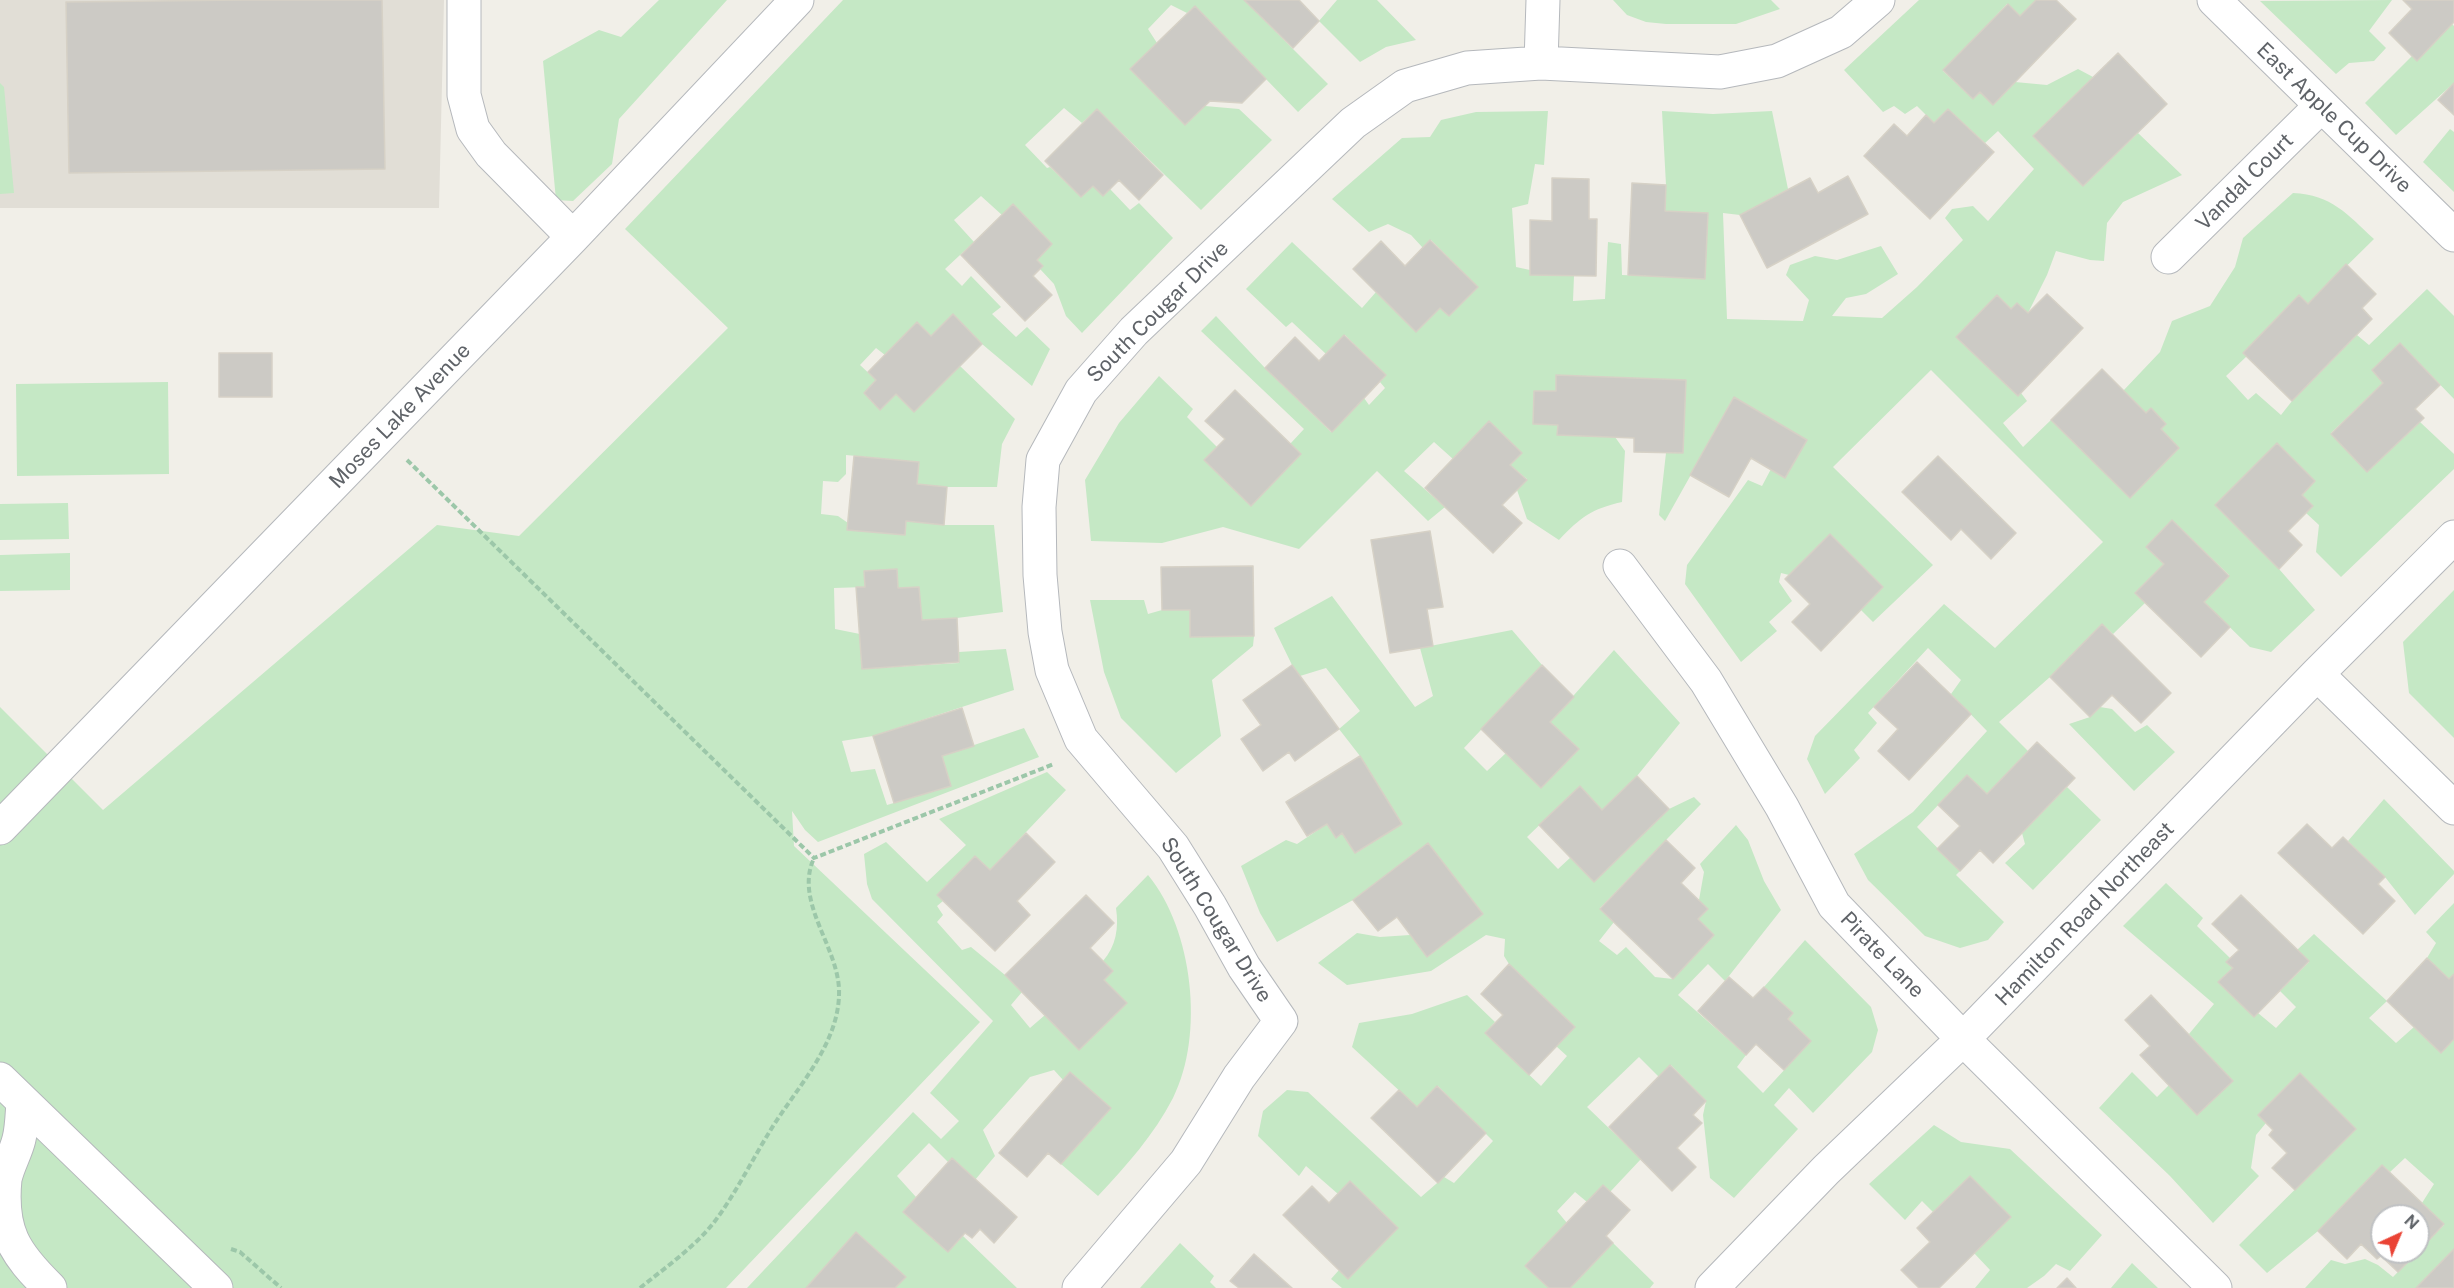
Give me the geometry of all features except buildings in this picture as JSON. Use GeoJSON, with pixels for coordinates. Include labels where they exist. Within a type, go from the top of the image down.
{"type":"FeatureCollection","features":[{"type":"Feature","properties":{"kind":"street"},"geometry":{"type":"LineString","coordinates":[[464,0],[464,95],[473,129],[491,154],[573,237]]}},
{"type":"Feature","properties":{"kind":"street","name":"Moses Lake Avenue"},"geometry":{"type":"LineString","coordinates":[[0,828],[573,237],[797,0]]}},
{"type":"Feature","properties":{"kind":"street"},"geometry":{"type":"LineString","coordinates":[[1541,63],[1543,0]]}},
{"type":"Feature","properties":{"kind":"street","name":"South Cougar Drive"},"geometry":{"type":"LineString","coordinates":[[1079,1288],[1186,1162],[1239,1077],[1281,1021],[1244,968],[1210,906],[1173,847],[1081,739],[1052,670],[1045,632],[1040,564],[1039,507],[1043,460],[1081,390],[1134,331],[1353,123],[1405,86],[1467,68],[1541,63],[1720,72],[1777,61],[1841,32],[1878,0]]}},
{"type":"Feature","properties":{"kind":"street","name":"East Apple Cup Drive"},"geometry":{"type":"LineString","coordinates":[[2214,0],[2454,235]]}},
{"type":"Feature","properties":{"kind":"street","name":"Vandal Court"},"geometry":{"type":"LineString","coordinates":[[2168,257],[2321,106]]}},
{"type":"Feature","properties":{"kind":"street","name":"Hamilton Road Northeast"},"geometry":{"type":"LineString","coordinates":[[1712,1288],[1826,1170],[1963,1039],[2316,674],[2454,537]]}},
{"type":"Feature","properties":{"kind":"street","name":"Pirate Lane"},"geometry":{"type":"LineString","coordinates":[[1620,566],[1706,681],[1782,807],[1834,905],[1963,1039],[2215,1288]]}},
{"type":"Feature","properties":{"kind":"street"},"geometry":{"type":"LineString","coordinates":[[2316,674],[2454,808]]}},
{"type":"Feature","properties":{"kind":"street"},"geometry":{"type":"LineString","coordinates":[[11,1090],[19,1139],[5,1177],[2,1202],[4,1231],[18,1256],[50,1288]]}},
{"type":"Feature","properties":{"kind":"street"},"geometry":{"type":"LineString","coordinates":[[11,1090],[216,1288]]}},
{"type":"Feature","properties":{"kind":"path"},"geometry":{"type":"LineString","coordinates":[[381,436],[814,858]]}},
{"type":"Feature","properties":{"kind":"path"},"geometry":{"type":"LineString","coordinates":[[640,1288],[693,1245],[715,1221],[778,1117],[823,1050],[836,1017],[839,988],[831,955],[809,889],[808,870],[814,858],[1052,765]]}},
{"type":"Feature","properties":{"kind":"shaded area"},"geometry":{"type":"Polygon","coordinates":[[[0,0],[444,0],[439,208],[0,208],[0,0]]]}},
{"type":"Feature","properties":{"kind":"green space"},"geometry":{"type":"Polygon","coordinates":[[[659,0],[727,0],[619,119],[612,164],[573,201],[556,200],[543,61],[599,30],[621,37],[659,0]]]}},
{"type":"Feature","properties":{"kind":"green space"},"geometry":{"type":"Polygon","coordinates":[[[843,0],[1244,0],[1328,84],[1298,112],[1195,6],[1187,13],[1171,5],[1148,29],[1157,43],[1131,69],[1185,125],[1205,106],[1239,109],[1272,140],[1201,210],[1097,109],[1082,123],[1064,108],[1025,145],[1047,168],[1050,167],[1081,197],[1093,186],[1110,189],[1130,210],[1139,203],[1173,238],[1082,333],[1066,316],[1054,284],[1040,269],[1042,266],[1037,260],[1052,244],[1013,204],[1002,215],[981,196],[954,220],[974,242],[945,269],[962,286],[971,276],[1001,307],[992,314],[1016,337],[1027,327],[1050,349],[1032,386],[982,344],[953,314],[931,336],[917,323],[885,355],[876,348],[860,365],[876,380],[864,393],[880,410],[896,394],[915,411],[960,366],[1015,419],[1002,444],[997,487],[947,487],[917,484],[919,462],[846,455],[846,474],[838,482],[823,481],[821,514],[838,516],[848,523],[847,530],[906,521],[944,525],[994,525],[1003,612],[922,620],[919,587],[898,588],[897,569],[864,571],[865,587],[834,588],[835,629],[860,634],[862,669],[959,663],[959,652],[1006,649],[1014,690],[873,736],[842,741],[851,772],[875,769],[887,805],[951,786],[942,756],[1024,728],[1039,757],[818,842],[805,830],[792,811],[794,846],[980,1022],[726,1288],[0,1288],[0,707],[103,810],[437,525],[519,536],[728,328],[625,229],[843,0]]]}},
{"type":"Feature","properties":{"kind":"green space"},"geometry":{"type":"Polygon","coordinates":[[[1337,0],[1377,0],[1416,40],[1386,47],[1360,62],[1319,21],[1337,0]]]}},
{"type":"Feature","properties":{"kind":"green space"},"geometry":{"type":"Polygon","coordinates":[[[1613,0],[1771,0],[1780,9],[1736,24],[1666,24],[1646,22],[1627,15],[1613,0]]]}},
{"type":"Feature","properties":{"kind":"green space"},"geometry":{"type":"Polygon","coordinates":[[[1919,0],[2036,0],[2020,16],[2007,4],[1943,71],[1973,99],[1980,92],[1993,104],[2015,82],[2047,85],[2078,69],[2093,77],[2033,136],[2083,186],[2138,133],[2182,175],[2123,202],[2107,223],[2104,261],[2090,260],[2056,251],[2028,313],[2017,303],[2011,309],[1956,337],[2018,396],[2021,393],[2027,401],[2003,423],[2023,447],[2051,420],[2130,497],[2179,448],[2161,429],[2151,409],[2146,413],[2123,391],[2160,352],[2172,321],[2210,306],[2235,267],[2243,238],[2293,193],[2318,198],[2338,207],[2374,239],[2308,304],[2299,296],[2243,353],[2247,356],[2226,376],[2248,400],[2256,393],[2281,415],[2357,335],[2369,345],[2427,289],[2454,316],[2454,399],[2400,343],[2372,370],[2383,383],[2331,433],[2367,472],[2420,422],[2454,454],[2454,469],[2341,577],[2316,552],[2319,525],[2306,513],[2313,506],[2302,495],[2315,481],[2277,444],[2215,505],[2279,569],[2315,610],[2271,652],[2250,647],[2204,602],[2229,575],[2172,520],[2146,547],[2164,564],[2135,593],[2145,603],[2113,634],[2102,624],[2050,677],[1999,722],[2028,751],[1987,794],[1967,775],[1917,827],[1960,871],[1956,875],[2004,922],[1988,940],[1960,948],[1925,936],[1868,880],[1854,854],[1913,812],[1987,731],[1951,694],[1961,680],[1928,648],[1868,713],[1877,723],[1854,750],[1860,758],[1825,794],[1807,759],[1815,736],[1944,604],[1995,648],[2103,542],[1931,370],[1833,467],[1933,565],[1873,622],[1861,610],[1883,587],[1830,535],[1789,575],[1781,573],[1779,582],[1792,601],[1769,622],[1777,631],[1741,662],[1685,584],[1687,565],[1748,480],[1762,486],[1771,469],[1785,477],[1807,440],[1734,398],[1665,521],[1659,515],[1666,453],[1683,453],[1685,380],[1556,375],[1556,391],[1534,391],[1533,424],[1558,425],[1558,435],[1615,437],[1625,451],[1622,502],[1587,515],[1559,540],[1527,519],[1517,490],[1527,479],[1510,465],[1522,453],[1489,421],[1453,459],[1434,442],[1404,471],[1445,507],[1428,521],[1377,471],[1299,549],[1223,527],[1162,543],[1091,541],[1085,480],[1119,423],[1159,376],[1193,409],[1187,417],[1217,447],[1252,505],[1301,454],[1290,444],[1304,429],[1201,331],[1216,316],[1265,368],[1331,432],[1364,398],[1369,405],[1385,388],[1380,382],[1386,375],[1345,335],[1326,354],[1292,322],[1286,327],[1246,289],[1292,242],[1362,308],[1376,292],[1416,332],[1440,308],[1449,316],[1478,287],[1431,240],[1423,248],[1411,235],[1388,224],[1369,232],[1332,199],[1402,138],[1430,137],[1441,120],[1476,112],[1548,111],[1544,165],[1535,164],[1528,204],[1512,208],[1516,267],[1530,270],[1531,275],[1574,276],[1573,301],[1605,299],[1608,242],[1621,244],[1622,275],[1705,278],[1708,213],[1665,211],[1662,111],[1713,114],[1772,111],[1788,189],[1740,215],[1723,213],[1727,319],[1803,321],[1809,300],[1786,275],[1790,265],[1815,256],[1837,260],[1881,246],[1898,274],[1866,294],[1846,298],[1832,316],[1882,318],[1917,287],[1963,240],[1945,218],[1952,209],[1973,206],[1988,221],[2034,169],[1998,131],[1985,143],[1948,109],[1934,123],[1917,106],[1905,114],[1894,106],[1883,112],[1844,70],[1919,0]]]}},
{"type":"Feature","properties":{"kind":"green space"},"geometry":{"type":"Polygon","coordinates":[[[2392,0],[2369,31],[2386,48],[2374,61],[2349,63],[2336,74],[2260,1],[2392,0]]]}},
{"type":"Feature","properties":{"kind":"green space"},"geometry":{"type":"Polygon","coordinates":[[[2452,24],[2454,26],[2454,83],[2396,135],[2365,103],[2412,56],[2417,60],[2452,24]]]}},
{"type":"Feature","properties":{"kind":"green space"},"geometry":{"type":"Polygon","coordinates":[[[0,83],[4,87],[14,193],[0,194],[0,83]]]}},
{"type":"Feature","properties":{"kind":"green space"},"geometry":{"type":"Polygon","coordinates":[[[2450,129],[2454,132],[2454,192],[2423,162],[2450,129]]]}},
{"type":"Feature","properties":{"kind":"green space"},"geometry":{"type":"Polygon","coordinates":[[[168,382],[169,474],[17,476],[16,384],[168,382]]]}},
{"type":"Feature","properties":{"kind":"green space"},"geometry":{"type":"Polygon","coordinates":[[[68,503],[69,539],[0,540],[0,504],[68,503]]]}},
{"type":"Feature","properties":{"kind":"green space"},"geometry":{"type":"Polygon","coordinates":[[[70,553],[70,590],[0,591],[0,555],[70,553]]]}},
{"type":"Feature","properties":{"kind":"green space"},"geometry":{"type":"Polygon","coordinates":[[[2454,590],[2454,738],[2409,693],[2403,642],[2454,590]]]}},
{"type":"Feature","properties":{"kind":"green space"},"geometry":{"type":"Polygon","coordinates":[[[1332,596],[1415,707],[1433,696],[1420,648],[1512,630],[1542,665],[1464,748],[1487,771],[1506,753],[1578,749],[1550,722],[1614,650],[1680,723],[1637,776],[1602,810],[1580,786],[1527,837],[1558,869],[1571,857],[1594,882],[1669,809],[1694,797],[1701,804],[1600,908],[1614,922],[1599,941],[1617,955],[1626,947],[1655,977],[1673,979],[1714,935],[1698,919],[1707,909],[1699,900],[1704,872],[1700,864],[1736,825],[1748,840],[1764,881],[1781,910],[1725,981],[1708,964],[1678,995],[1746,1055],[1737,1067],[1763,1093],[1811,1041],[1788,1019],[1793,1013],[1764,987],[1805,940],[1871,1007],[1878,1030],[1872,1052],[1813,1113],[1789,1088],[1774,1105],[1798,1129],[1734,1198],[1710,1178],[1703,1115],[1706,1101],[1671,1065],[1659,1077],[1639,1057],[1587,1107],[1641,1159],[1610,1192],[1603,1185],[1587,1202],[1575,1192],[1557,1211],[1567,1223],[1526,1266],[1549,1288],[1342,1288],[1331,1279],[1339,1270],[1349,1278],[1397,1227],[1350,1182],[1338,1194],[1306,1166],[1299,1176],[1258,1136],[1263,1111],[1287,1090],[1308,1092],[1421,1197],[1444,1177],[1454,1183],[1493,1141],[1438,1086],[1417,1107],[1352,1047],[1359,1023],[1412,1014],[1467,995],[1495,1022],[1485,1033],[1541,1086],[1567,1056],[1556,1046],[1575,1027],[1509,964],[1504,956],[1505,939],[1486,935],[1431,971],[1347,985],[1318,963],[1357,933],[1380,937],[1410,935],[1427,956],[1482,914],[1428,843],[1353,900],[1277,942],[1260,913],[1241,866],[1286,840],[1297,844],[1327,824],[1336,838],[1342,833],[1356,853],[1402,824],[1360,756],[1339,729],[1360,711],[1326,668],[1300,676],[1274,628],[1332,596]]]}},
{"type":"Feature","properties":{"kind":"green space"},"geometry":{"type":"Polygon","coordinates":[[[1090,600],[1144,600],[1148,614],[1162,610],[1190,610],[1191,637],[1254,636],[1253,646],[1212,680],[1221,736],[1176,773],[1121,718],[1104,672],[1090,600]]]}},
{"type":"Feature","properties":{"kind":"green space"},"geometry":{"type":"Polygon","coordinates":[[[2100,707],[2112,709],[2135,732],[2147,725],[2175,752],[2134,791],[2069,724],[2090,717],[2100,707]]]}},
{"type":"Feature","properties":{"kind":"green space"},"geometry":{"type":"Polygon","coordinates":[[[1047,772],[1066,790],[990,870],[975,856],[937,895],[943,901],[937,906],[943,915],[937,922],[962,950],[971,947],[1022,992],[1011,1005],[1030,1028],[1045,1015],[1079,1050],[1126,1003],[1104,980],[1113,971],[1103,961],[1116,936],[1116,908],[1148,875],[1163,898],[1175,924],[1184,953],[1189,983],[1191,1014],[1189,1044],[1183,1073],[1165,1112],[1139,1150],[1098,1196],[1061,1164],[1110,1108],[1063,1080],[1054,1070],[1030,1077],[983,1130],[995,1156],[975,1180],[952,1158],[948,1162],[929,1143],[897,1176],[916,1197],[904,1212],[948,1252],[963,1236],[1017,1288],[895,1288],[905,1277],[806,1288],[747,1288],[913,1112],[941,1139],[959,1121],[930,1093],[993,1021],[872,899],[867,884],[864,854],[886,842],[927,882],[966,845],[939,819],[1047,772]]]}},
{"type":"Feature","properties":{"kind":"green space"},"geometry":{"type":"Polygon","coordinates":[[[2067,787],[2101,820],[2033,890],[2005,863],[2025,844],[2022,833],[2067,787]]]}},
{"type":"Feature","properties":{"kind":"green space"},"geometry":{"type":"Polygon","coordinates":[[[2384,799],[2454,871],[2454,874],[2415,915],[2385,877],[2348,841],[2384,799]]]}},
{"type":"Feature","properties":{"kind":"green space"},"geometry":{"type":"Polygon","coordinates":[[[2166,883],[2203,918],[2197,926],[2230,958],[2227,962],[2233,968],[2219,981],[2254,1017],[2258,1013],[2276,1028],[2296,1007],[2280,991],[2309,962],[2297,950],[2314,934],[2387,1001],[2369,1018],[2396,1043],[2414,1027],[2441,1053],[2454,1039],[2454,1249],[2416,1288],[2305,1288],[2331,1260],[2345,1264],[2365,1259],[2370,1261],[2370,1264],[2378,1265],[2393,1277],[2406,1264],[2430,1264],[2430,1239],[2444,1225],[2430,1211],[2430,1204],[2422,1203],[2434,1184],[2405,1158],[2390,1172],[2382,1165],[2318,1231],[2267,1273],[2239,1245],[2356,1129],[2300,1073],[2258,1115],[2266,1123],[2256,1135],[2251,1168],[2259,1176],[2213,1223],[2170,1176],[2099,1108],[2132,1072],[2157,1097],[2169,1085],[2197,1115],[2233,1081],[2189,1034],[2214,1004],[2123,926],[2166,883]]]}},
{"type":"Feature","properties":{"kind":"green space"},"geometry":{"type":"Polygon","coordinates":[[[2454,903],[2454,974],[2449,979],[2427,958],[2436,943],[2426,932],[2454,903]]]}},
{"type":"Feature","properties":{"kind":"green space"},"geometry":{"type":"Polygon","coordinates":[[[1934,1125],[1961,1142],[2010,1149],[2102,1235],[2070,1271],[2056,1264],[2027,1288],[1975,1288],[1990,1270],[1974,1253],[2011,1217],[1970,1176],[1933,1212],[1922,1201],[1905,1220],[1869,1184],[1934,1125]]]}},
{"type":"Feature","properties":{"kind":"green space"},"geometry":{"type":"Polygon","coordinates":[[[1180,1243],[1214,1276],[1210,1282],[1216,1288],[1140,1288],[1180,1243]]]}},
{"type":"Feature","properties":{"kind":"green space"},"geometry":{"type":"Polygon","coordinates":[[[1613,1243],[1654,1283],[1650,1288],[1570,1288],[1613,1243]]]}},
{"type":"Feature","properties":{"kind":"green space"},"geometry":{"type":"Polygon","coordinates":[[[2132,1263],[2158,1288],[2111,1288],[2132,1263]]]}}]}
